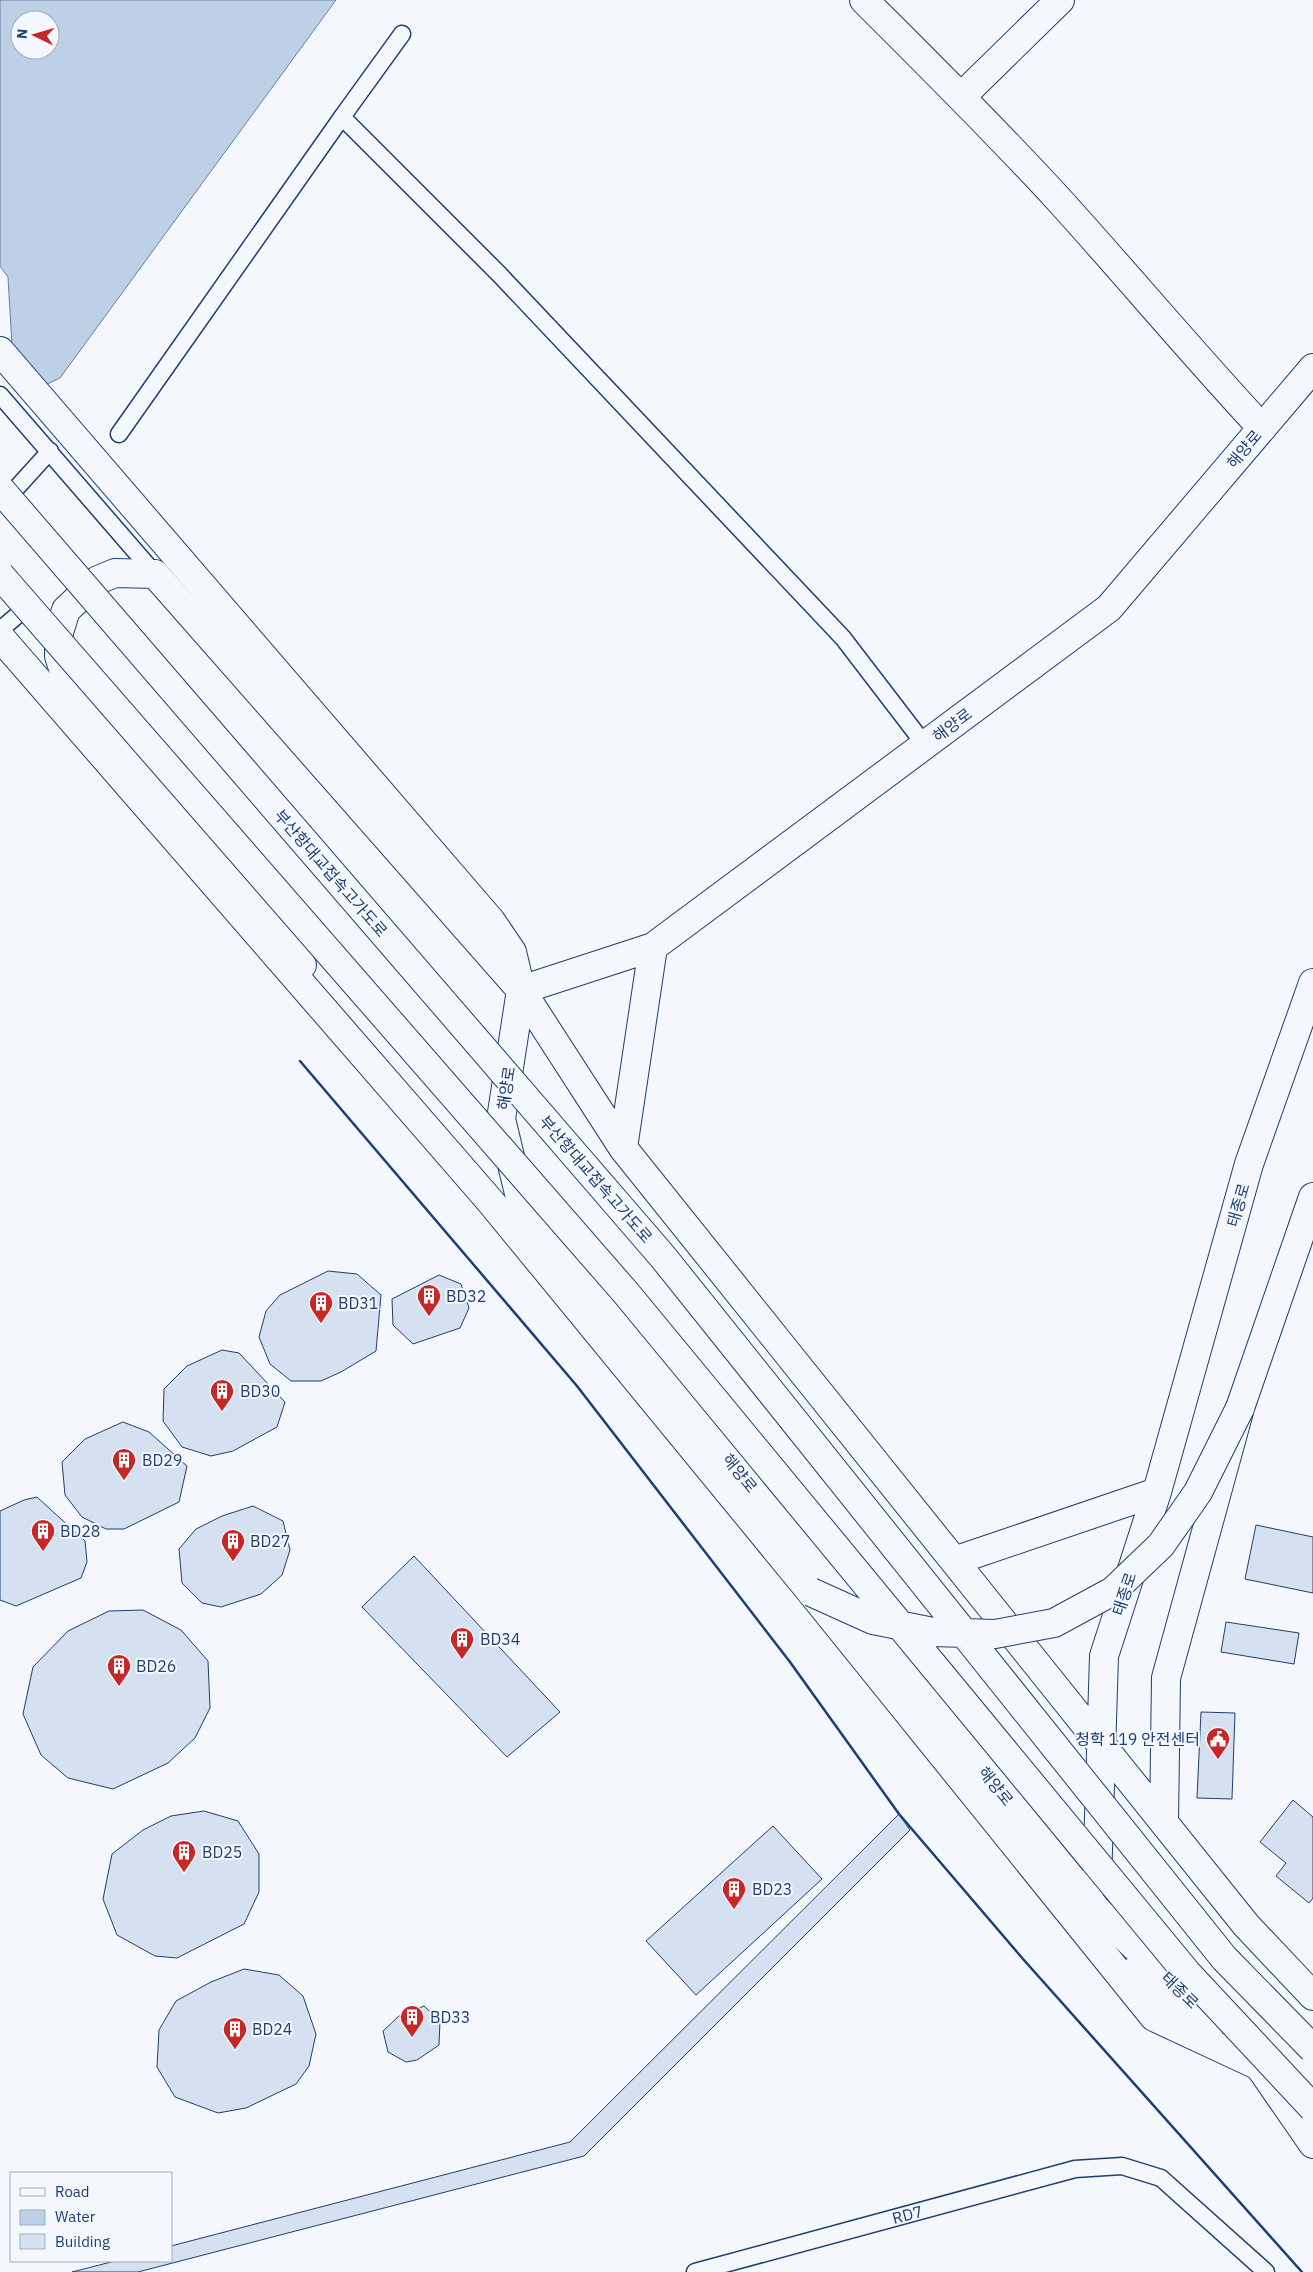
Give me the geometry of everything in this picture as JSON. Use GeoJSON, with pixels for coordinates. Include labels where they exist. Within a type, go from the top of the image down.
{"type":"FeatureCollection","features":[{"type":"Feature","properties":{"kind":"main road"},"geometry":{"type":"LineString","coordinates":[[864,0],[961,97],[1058,200],[1262,428]]}},
{"type":"Feature","properties":{"kind":"main road"},"geometry":{"type":"LineString","coordinates":[[961,97],[1060,0]]}},
{"type":"Feature","properties":{"kind":"main road"},"geometry":{"type":"LineString","coordinates":[[0,351],[321,726],[491,921],[512,952],[521,990]]}},
{"type":"Feature","properties":{"kind":"main road","name":"해양로"},"geometry":{"type":"LineString","coordinates":[[1096,1910],[522,1206],[501,1119],[521,990],[653,947],[1109,608],[1313,368]]}},
{"type":"Feature","properties":{"kind":"main road","name":"부산항대교접속고가도로"},"geometry":{"type":"LineString","coordinates":[[0,488],[663,1257],[1224,1958],[1313,2050]]}},
{"type":"Feature","properties":{"kind":"main road"},"geometry":{"type":"LineString","coordinates":[[1259,2066],[1155,1998],[464,1156],[68,684],[59,656],[58,632],[66,610],[98,580],[114,572],[155,574],[521,990],[623,1148],[1246,1925],[1313,1996]]}},
{"type":"Feature","properties":{"kind":"main road"},"geometry":{"type":"LineString","coordinates":[[0,576],[626,1293],[1187,1973],[1313,2108]]}},
{"type":"Feature","properties":{"kind":"main road"},"geometry":{"type":"LineString","coordinates":[[0,638],[490,1201],[811,1592],[1154,2017],[1259,2066]]}},
{"type":"Feature","properties":{"kind":"main road"},"geometry":{"type":"LineString","coordinates":[[623,1148],[653,947]]}},
{"type":"Feature","properties":{"kind":"main road","name":"태종로"},"geometry":{"type":"LineString","coordinates":[[1313,983],[1249,1164],[1157,1492],[1104,1656],[1096,1910],[1259,2066],[1313,2144]]}},
{"type":"Feature","properties":{"kind":"main road"},"geometry":{"type":"LineString","coordinates":[[1164,1823],[1166,1678],[1240,1408],[1313,1198]]}},
{"type":"Feature","properties":{"kind":"main road"},"geometry":{"type":"LineString","coordinates":[[811,1592],[873,1620],[933,1632],[995,1634],[1054,1623],[1113,1591],[1161,1545],[1198,1492],[1240,1408]]}},
{"type":"Feature","properties":{"kind":"main road"},"geometry":{"type":"LineString","coordinates":[[954,1561],[1157,1492]]}},
{"type":"Feature","properties":{"kind":"lane"},"geometry":{"type":"LineString","coordinates":[[120,434],[402,34]]}},
{"type":"Feature","properties":{"kind":"lane"},"geometry":{"type":"LineString","coordinates":[[342,117],[499,274],[843,638],[925,745]]}},
{"type":"Feature","properties":{"kind":"lane"},"geometry":{"type":"LineString","coordinates":[[0,395],[155,574]]}},
{"type":"Feature","properties":{"kind":"lane"},"geometry":{"type":"LineString","coordinates":[[0,506],[50,451]]}},
{"type":"Feature","properties":{"kind":"lane"},"geometry":{"type":"LineString","coordinates":[[0,589],[59,656]]}},
{"type":"Feature","properties":{"kind":"lane"},"geometry":{"type":"LineString","coordinates":[[0,630],[20,613]]}},
{"type":"Feature","properties":{"kind":"lane","name":"RD7"},"geometry":{"type":"LineString","coordinates":[[695,2272],[1075,2169],[1122,2166],[1161,2178],[1266,2272]]}},
{"type":"Feature","properties":{"kind":"water"},"geometry":{"type":"Polygon","coordinates":[[[0,0],[336,0],[60,378],[45,385],[12,345],[8,277],[0,266],[0,0]]]}},
{"type":"Feature","properties":{"kind":"building","name":"BD31"},"geometry":{"type":"Polygon","coordinates":[[[328,1271],[357,1274],[381,1295],[376,1351],[341,1372],[321,1381],[291,1381],[270,1364],[259,1337],[266,1311],[280,1295],[328,1271]]]}},
{"type":"Feature","properties":{"kind":"building","name":"BD32"},"geometry":{"type":"Polygon","coordinates":[[[439,1275],[461,1284],[469,1308],[460,1328],[413,1344],[393,1325],[392,1299],[439,1275]]]}},
{"type":"Feature","properties":{"kind":"building","name":"BD30"},"geometry":{"type":"Polygon","coordinates":[[[222,1350],[239,1353],[285,1402],[277,1427],[233,1451],[211,1456],[182,1447],[163,1421],[164,1389],[187,1366],[222,1350]]]}},
{"type":"Feature","properties":{"kind":"building","name":"BD29"},"geometry":{"type":"Polygon","coordinates":[[[123,1422],[149,1432],[187,1466],[179,1502],[124,1529],[106,1529],[82,1517],[65,1495],[62,1462],[85,1439],[123,1422]]]}},
{"type":"Feature","properties":{"kind":"building","name":"BD28"},"geometry":{"type":"Polygon","coordinates":[[[37,1497],[85,1541],[87,1562],[81,1578],[16,1606],[0,1600],[0,1511],[24,1500],[37,1497]]]}},
{"type":"Feature","properties":{"kind":"building","name":"BD27"},"geometry":{"type":"Polygon","coordinates":[[[253,1506],[283,1521],[290,1550],[282,1575],[261,1594],[221,1607],[202,1603],[182,1583],[179,1549],[196,1529],[222,1516],[253,1506]]]}},
{"type":"Feature","properties":{"kind":"building"},"geometry":{"type":"Polygon","coordinates":[[[1256,1525],[1313,1537],[1313,1593],[1245,1579],[1256,1525]]]}},
{"type":"Feature","properties":{"kind":"building","name":"BD34"},"geometry":{"type":"Polygon","coordinates":[[[414,1556],[560,1712],[507,1757],[362,1607],[414,1556]]]}},
{"type":"Feature","properties":{"kind":"building","name":"BD26"},"geometry":{"type":"Polygon","coordinates":[[[143,1610],[181,1630],[208,1661],[210,1708],[195,1738],[168,1763],[113,1789],[68,1778],[41,1755],[23,1714],[33,1667],[68,1631],[109,1611],[143,1610]]]}},
{"type":"Feature","properties":{"kind":"building"},"geometry":{"type":"Polygon","coordinates":[[[1226,1622],[1299,1633],[1294,1664],[1221,1652],[1226,1622]]]}},
{"type":"Feature","properties":{"kind":"building"},"geometry":{"type":"Polygon","coordinates":[[[1201,1712],[1235,1713],[1232,1799],[1197,1798],[1201,1712]]]}},
{"type":"Feature","properties":{"kind":"building"},"geometry":{"type":"Polygon","coordinates":[[[1293,1800],[1313,1817],[1313,1898],[1309,1903],[1276,1876],[1286,1863],[1260,1842],[1293,1800]]]}},
{"type":"Feature","properties":{"kind":"building","name":"BD25"},"geometry":{"type":"Polygon","coordinates":[[[204,1811],[238,1821],[259,1854],[259,1892],[244,1924],[177,1958],[155,1956],[117,1935],[103,1899],[112,1854],[143,1830],[171,1816],[204,1811]]]}},
{"type":"Feature","properties":{"kind":"building"},"geometry":{"type":"Polygon","coordinates":[[[899,1814],[910,1830],[584,2156],[138,2272],[72,2272],[111,2262],[172,2262],[172,2246],[570,2142],[899,1814]]]}},
{"type":"Feature","properties":{"kind":"building","name":"BD23"},"geometry":{"type":"Polygon","coordinates":[[[773,1826],[822,1879],[696,1995],[646,1941],[773,1826]]]}},
{"type":"Feature","properties":{"kind":"building","name":"BD24"},"geometry":{"type":"Polygon","coordinates":[[[244,1969],[279,1975],[303,1996],[316,2034],[309,2066],[296,2084],[246,2108],[218,2113],[175,2097],[157,2067],[159,2030],[176,2001],[211,1982],[244,1969]]]}},
{"type":"Feature","properties":{"kind":"building","name":"BD33"},"geometry":{"type":"Polygon","coordinates":[[[424,2006],[440,2021],[439,2045],[417,2060],[406,2062],[388,2052],[383,2031],[399,2016],[424,2006]]]}},
{"type":"Feature","properties":{"kind":"wall"},"geometry":{"type":"LineString","coordinates":[[300,1061],[577,1386],[790,1662],[899,1814],[1023,1959],[1302,2272]]}},
{"type":"Feature","properties":{"kind":"place","name":"BD32"},"geometry":{"type":"Point","coordinates":[429,1317]}},
{"type":"Feature","properties":{"kind":"place","name":"BD31"},"geometry":{"type":"Point","coordinates":[321,1324]}},
{"type":"Feature","properties":{"kind":"place","name":"BD30"},"geometry":{"type":"Point","coordinates":[222,1412]}},
{"type":"Feature","properties":{"kind":"place","name":"BD29"},"geometry":{"type":"Point","coordinates":[124,1481]}},
{"type":"Feature","properties":{"kind":"place","name":"BD28"},"geometry":{"type":"Point","coordinates":[43,1552]}},
{"type":"Feature","properties":{"kind":"place","name":"BD27"},"geometry":{"type":"Point","coordinates":[233,1562]}},
{"type":"Feature","properties":{"kind":"place","name":"BD34"},"geometry":{"type":"Point","coordinates":[462,1660]}},
{"type":"Feature","properties":{"kind":"place","name":"BD26"},"geometry":{"type":"Point","coordinates":[119,1687]}},
{"type":"Feature","properties":{"kind":"place","name":"청학 119 안전센터"},"geometry":{"type":"Point","coordinates":[1218,1760]}},
{"type":"Feature","properties":{"kind":"place","name":"BD25"},"geometry":{"type":"Point","coordinates":[184,1873]}},
{"type":"Feature","properties":{"kind":"place","name":"BD23"},"geometry":{"type":"Point","coordinates":[734,1910]}},
{"type":"Feature","properties":{"kind":"place","name":"BD33"},"geometry":{"type":"Point","coordinates":[412,2038]}},
{"type":"Feature","properties":{"kind":"place","name":"BD24"},"geometry":{"type":"Point","coordinates":[235,2050]}}]}
